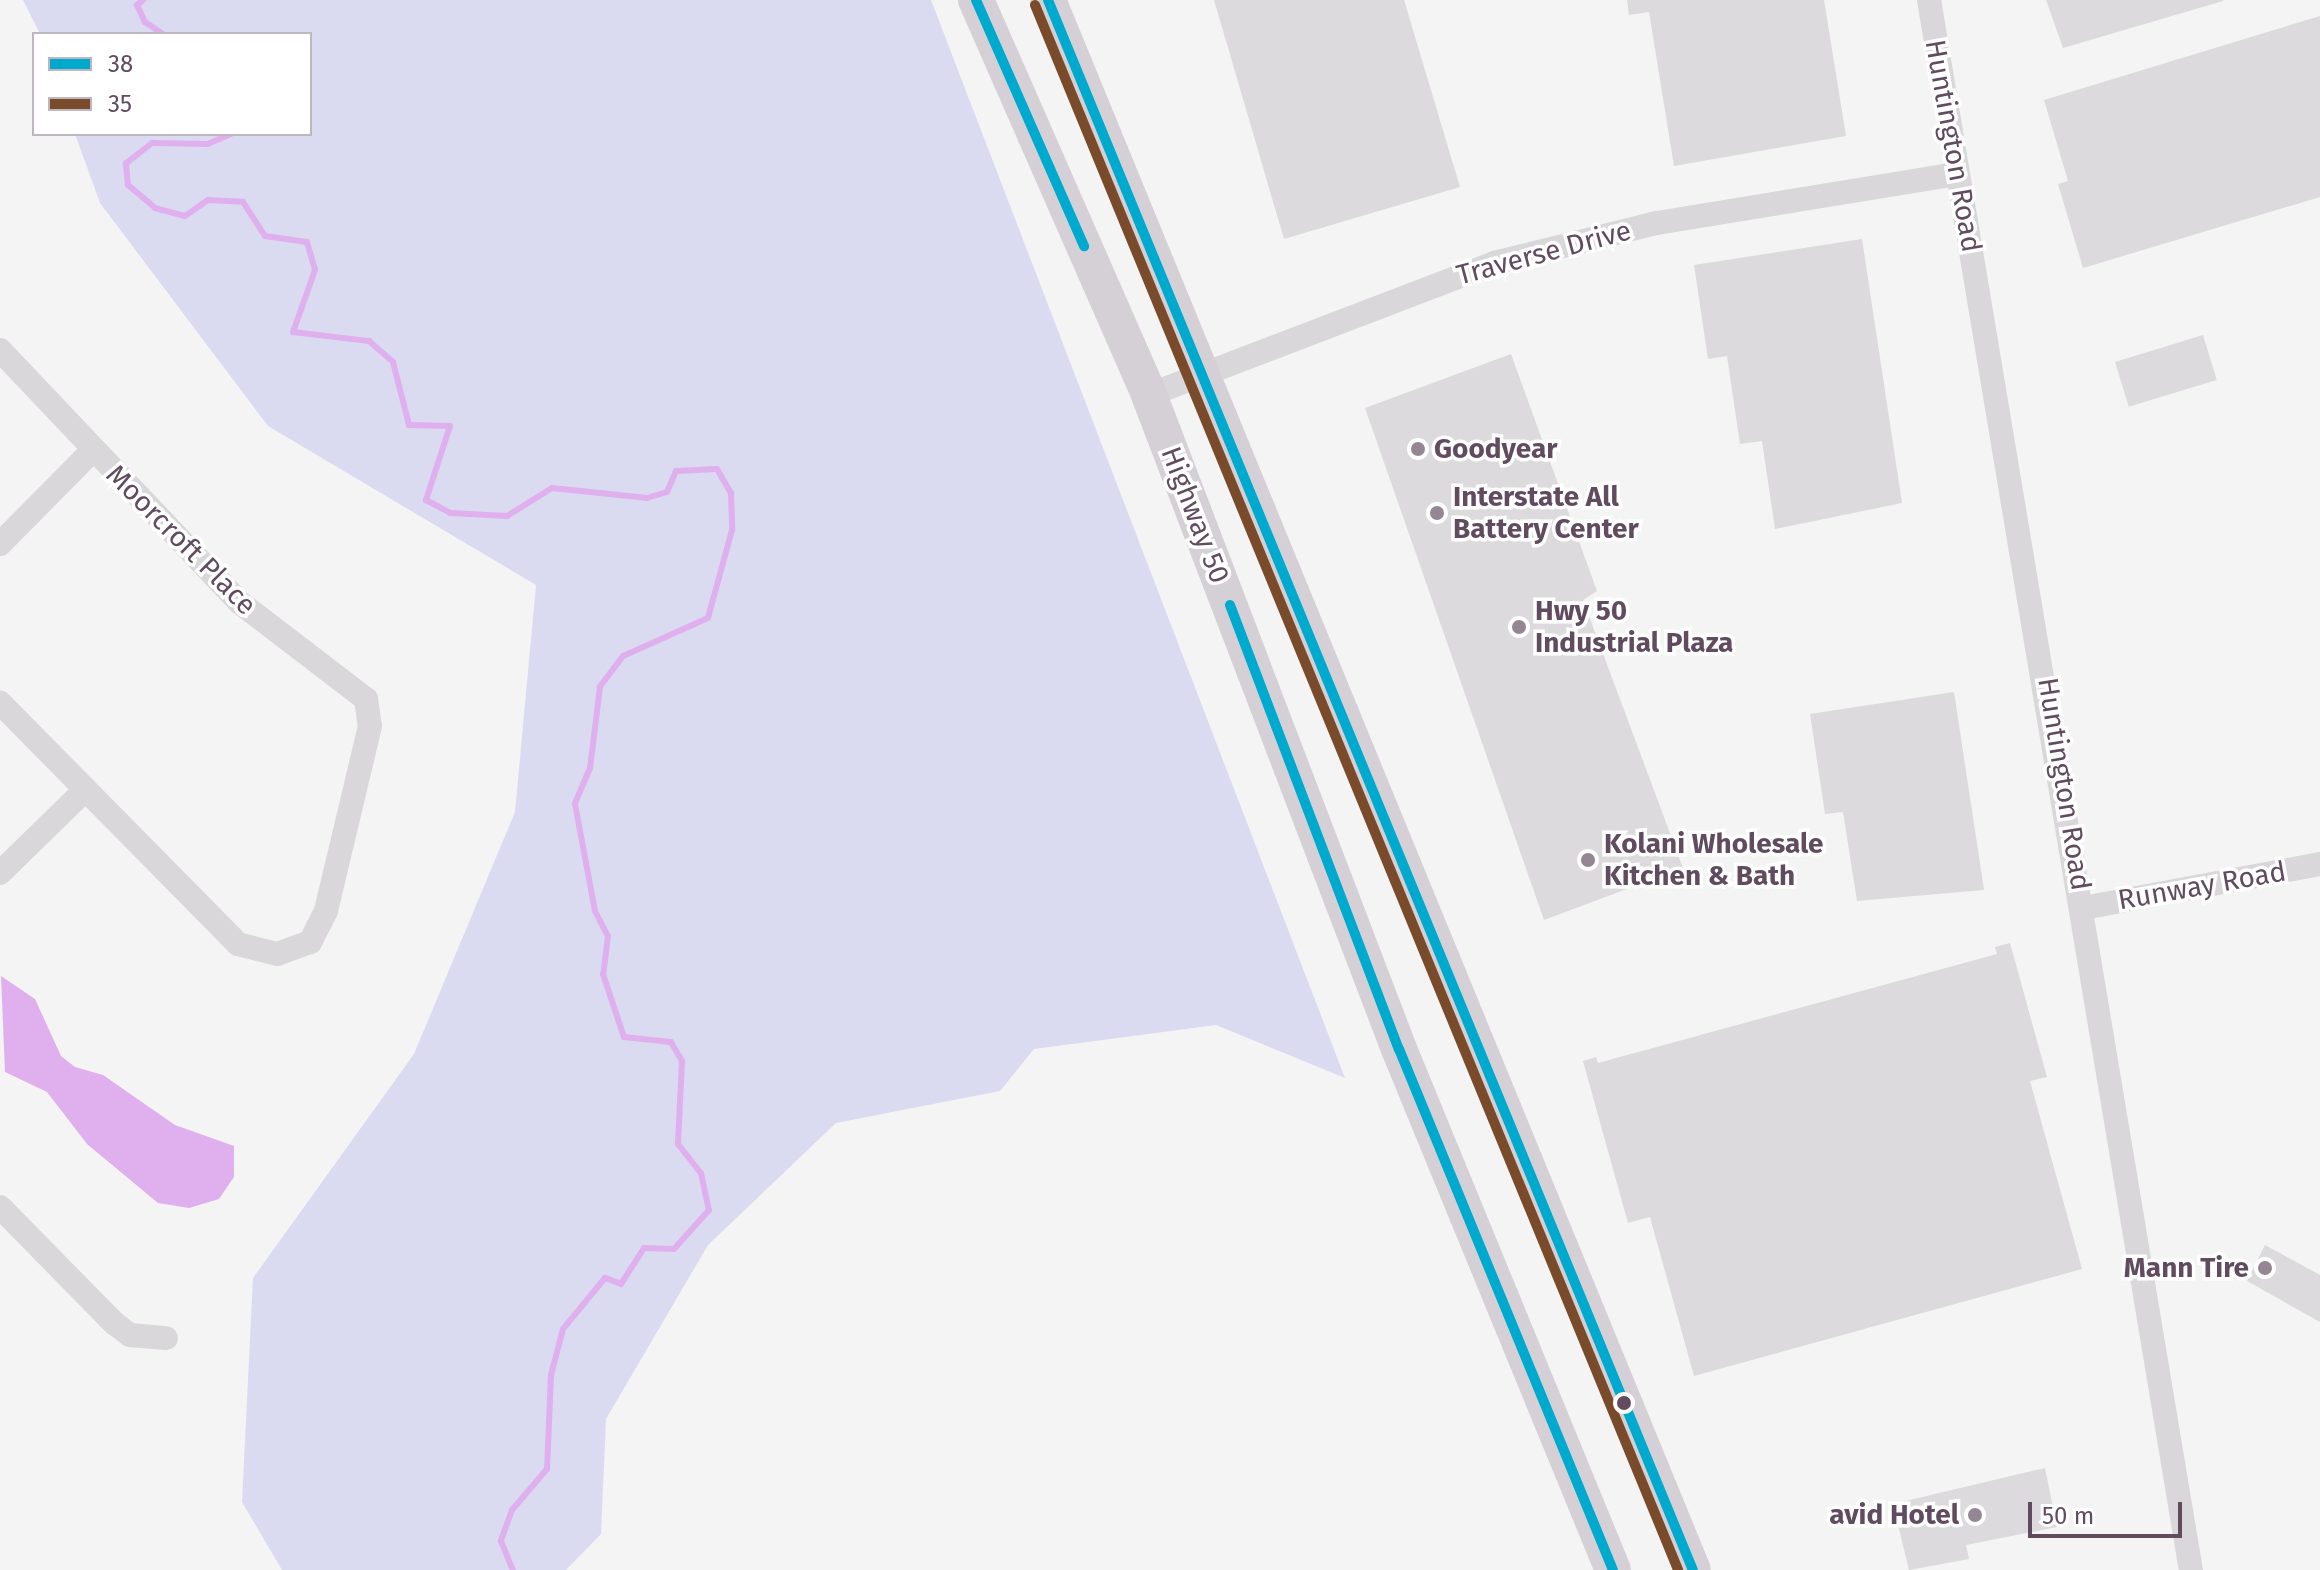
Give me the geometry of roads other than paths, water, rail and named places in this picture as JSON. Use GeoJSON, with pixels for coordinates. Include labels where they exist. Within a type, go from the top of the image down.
{"type":"FeatureCollection","features":[{"type":"Feature","properties":{"kind":"main road","name":"Highway 50"},"geometry":{"type":"LineString","coordinates":[[976,0],[1149,395],[1399,1049],[1613,1570]]}},
{"type":"Feature","properties":{"kind":"main road","name":"Highway 50"},"geometry":{"type":"LineString","coordinates":[[1048,0],[1198,377],[1693,1570]]}},
{"type":"Feature","properties":{"kind":"main road"},"geometry":{"type":"LineString","coordinates":[[1654,1474],[1664,1480],[1701,1570]]}},
{"type":"Feature","properties":{"kind":"main road"},"geometry":{"type":"LineString","coordinates":[[1576,1480],[1568,1503],[1595,1570]]}},
{"type":"Feature","properties":{"kind":"street","name":"Huntington Road"},"geometry":{"type":"LineString","coordinates":[[1929,0],[1956,174],[2083,908],[2191,1570]]}},
{"type":"Feature","properties":{"kind":"street","name":"Traverse Drive"},"geometry":{"type":"LineString","coordinates":[[1149,395],[1520,256],[1657,223],[1956,174]]}},
{"type":"Feature","properties":{"kind":"street","name":"Moorcroft Place"},"geometry":{"type":"LineString","coordinates":[[0,350],[92,451],[239,602],[354,685],[370,712],[326,911],[310,942],[288,952],[238,944],[0,703]]}},
{"type":"Feature","properties":{"kind":"street"},"geometry":{"type":"LineString","coordinates":[[0,544],[92,451]]}},
{"type":"Feature","properties":{"kind":"street"},"geometry":{"type":"LineString","coordinates":[[0,873],[84,791]]}},
{"type":"Feature","properties":{"kind":"street","name":"Runway Road"},"geometry":{"type":"LineString","coordinates":[[2083,908],[2320,864]]}},
{"type":"Feature","properties":{"kind":"street"},"geometry":{"type":"LineString","coordinates":[[0,1207],[114,1323],[130,1335],[166,1338]]}},
{"type":"Feature","properties":{"kind":"waterway"},"geometry":{"type":"LineString","coordinates":[[143,0],[137,5],[145,22],[160,32]]}},
{"type":"Feature","properties":{"kind":"waterway"},"geometry":{"type":"LineString","coordinates":[[226,136],[207,144],[152,143],[126,163],[128,185],[155,208],[185,216],[208,200],[243,202],[265,236],[307,242],[315,270],[293,332],[369,341],[393,362],[409,425],[450,426],[426,500],[450,513],[507,516],[552,488],[647,498],[667,492],[676,471],[717,469],[731,493],[732,530],[708,618],[623,656],[600,687],[590,768],[575,804],[595,911],[608,936],[603,974],[624,1037],[671,1042],[682,1061],[678,1144],[701,1173],[709,1210],[674,1249],[644,1248],[621,1284],[605,1278],[563,1329],[551,1375],[547,1469],[512,1510],[501,1541],[513,1570]]}},
{"type":"Feature","properties":{"kind":"place","name":"Goodyear"},"geometry":{"type":"Point","coordinates":[1418,449]}},
{"type":"Feature","properties":{"kind":"place","name":"Interstate All Battery Center"},"geometry":{"type":"Point","coordinates":[1437,513]}},
{"type":"Feature","properties":{"kind":"place","name":"Hwy 50 Industrial Plaza"},"geometry":{"type":"Point","coordinates":[1519,627]}},
{"type":"Feature","properties":{"kind":"place","name":"Kolani Wholesale Kitchen & Bath"},"geometry":{"type":"Point","coordinates":[1588,860]}},
{"type":"Feature","properties":{"kind":"place","name":"Mann Tire"},"geometry":{"type":"Point","coordinates":[2265,1268]}},
{"type":"Feature","properties":{"kind":"place","name":"avid Hotel"},"geometry":{"type":"Point","coordinates":[1975,1515]}}]}
